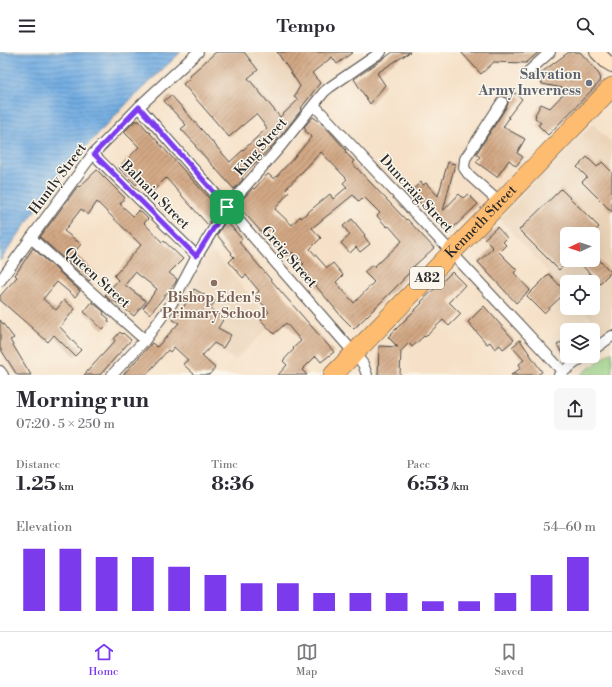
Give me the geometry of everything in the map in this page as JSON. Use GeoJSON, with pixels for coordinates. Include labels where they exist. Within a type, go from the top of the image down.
{"type":"FeatureCollection","features":[{"type":"Feature","properties":{"kind":"highway","name":"Kenneth Street"},"geometry":{"type":"LineString","coordinates":[[333,375],[612,87]]}},
{"type":"Feature","properties":{"kind":"main road"},"geometry":{"type":"LineString","coordinates":[[597,52],[612,65]]}},
{"type":"Feature","properties":{"kind":"street","name":"Huntly Street"},"geometry":{"type":"LineString","coordinates":[[0,281],[30,238],[94,154],[139,107],[198,52]]}},
{"type":"Feature","properties":{"kind":"street","name":"King Street"},"geometry":{"type":"LineString","coordinates":[[115,374],[145,340],[172,303],[196,256],[227,207],[275,152],[324,92],[381,52]]}},
{"type":"Feature","properties":{"kind":"street"},"geometry":{"type":"LineString","coordinates":[[528,72],[550,52]]}},
{"type":"Feature","properties":{"kind":"street"},"geometry":{"type":"LineString","coordinates":[[500,202],[469,175],[464,168],[465,159],[502,102]]}},
{"type":"Feature","properties":{"kind":"street","name":"Duncraig Street"},"geometry":{"type":"LineString","coordinates":[[314,105],[452,252],[561,374]]}},
{"type":"Feature","properties":{"kind":"street","name":"Greig Street"},"geometry":{"type":"LineString","coordinates":[[139,107],[354,353],[363,364],[367,375]]}},
{"type":"Feature","properties":{"kind":"street","name":"Balnain Street"},"geometry":{"type":"LineString","coordinates":[[94,154],[196,256]]}},
{"type":"Feature","properties":{"kind":"street","name":"Queen Street"},"geometry":{"type":"LineString","coordinates":[[30,238],[145,340]]}},
{"type":"Feature","properties":{"kind":"street"},"geometry":{"type":"LineString","coordinates":[[600,345],[612,336]]}},
{"type":"Feature","properties":{"kind":"street"},"geometry":{"type":"LineString","coordinates":[[561,374],[575,363]]}},
{"type":"Feature","properties":{"kind":"street"},"geometry":{"type":"LineString","coordinates":[[0,371],[3,375]]}},
{"type":"Feature","properties":{"kind":"shaded area"},"geometry":{"type":"Polygon","coordinates":[[[274,52],[280,60],[282,59],[300,86],[294,97],[304,105],[295,117],[270,132],[213,60],[216,57],[213,53],[274,52]]]}},
{"type":"Feature","properties":{"kind":"shaded area"},"geometry":{"type":"Polygon","coordinates":[[[593,124],[612,143],[612,327],[604,332],[600,328],[600,323],[595,323],[588,315],[600,315],[600,275],[560,275],[560,285],[500,219],[526,190],[593,124]]]}},
{"type":"Feature","properties":{"kind":"shaded area","name":"Bishop Eden's Primary School"},"geometry":{"type":"Polygon","coordinates":[[[210,248],[273,323],[235,360],[168,319],[210,248]]]}},
{"type":"Feature","properties":{"kind":"green space"},"geometry":{"type":"Polygon","coordinates":[[[612,352],[612,375],[580,375],[597,363],[600,363],[600,361],[612,352]]]}},
{"type":"Feature","properties":{"kind":"water"},"geometry":{"type":"Polygon","coordinates":[[[0,52],[181,52],[133,97],[63,171],[0,261],[0,52]]]}},
{"type":"Feature","properties":{"kind":"building"},"geometry":{"type":"Polygon","coordinates":[[[216,52],[244,52],[258,70],[248,78],[280,117],[298,100],[294,97],[300,86],[277,52],[353,52],[337,64],[332,57],[312,73],[320,83],[301,108],[302,109],[274,144],[241,177],[243,179],[234,189],[181,129],[186,125],[164,101],[171,95],[230,162],[267,128],[256,114],[229,137],[183,84],[190,78],[189,76],[216,52]]]}},
{"type":"Feature","properties":{"kind":"building"},"geometry":{"type":"Polygon","coordinates":[[[393,52],[410,52],[377,73],[385,85],[370,104],[354,79],[393,52]]]}},
{"type":"Feature","properties":{"kind":"building"},"geometry":{"type":"Polygon","coordinates":[[[461,52],[539,52],[526,63],[494,62],[481,74],[461,52]]]}},
{"type":"Feature","properties":{"kind":"building"},"geometry":{"type":"Polygon","coordinates":[[[569,52],[580,52],[600,76],[599,83],[548,135],[538,125],[541,123],[535,118],[535,115],[541,104],[550,108],[568,89],[542,84],[538,75],[569,52]]]}},
{"type":"Feature","properties":{"kind":"building"},"geometry":{"type":"Polygon","coordinates":[[[515,93],[522,99],[508,117],[509,118],[503,127],[525,139],[517,153],[523,157],[516,166],[509,160],[497,177],[476,162],[480,157],[476,154],[507,106],[507,99],[515,93]]]}},
{"type":"Feature","properties":{"kind":"building"},"geometry":{"type":"Polygon","coordinates":[[[313,117],[322,123],[346,150],[345,152],[354,161],[352,163],[434,248],[413,267],[414,268],[403,280],[354,329],[300,267],[304,264],[292,252],[287,256],[265,232],[263,234],[238,204],[268,174],[274,179],[299,152],[312,136],[305,131],[306,129],[304,127],[313,117]],[[321,152],[286,189],[289,192],[275,209],[292,225],[300,216],[301,218],[330,194],[333,199],[347,187],[343,183],[347,179],[321,152]],[[353,195],[312,228],[321,238],[310,249],[327,268],[333,263],[343,275],[336,282],[354,303],[374,282],[364,272],[372,265],[374,267],[402,241],[389,226],[387,227],[377,216],[380,213],[364,197],[359,202],[353,195]]]}},
{"type":"Feature","properties":{"kind":"building"},"geometry":{"type":"Polygon","coordinates":[[[135,121],[139,121],[218,208],[208,225],[166,178],[151,193],[139,181],[136,185],[119,168],[139,147],[124,132],[135,121]]]}},
{"type":"Feature","properties":{"kind":"building"},"geometry":{"type":"Polygon","coordinates":[[[587,157],[597,167],[602,162],[612,172],[612,212],[582,182],[587,177],[577,167],[587,157]]]}},
{"type":"Feature","properties":{"kind":"building"},"geometry":{"type":"Polygon","coordinates":[[[448,162],[455,164],[443,211],[459,194],[463,198],[468,194],[478,204],[448,233],[410,192],[421,182],[423,185],[426,183],[438,196],[448,162]]]}},
{"type":"Feature","properties":{"kind":"building"},"geometry":{"type":"Polygon","coordinates":[[[97,170],[125,198],[120,204],[133,216],[139,210],[148,219],[144,223],[162,242],[164,241],[183,259],[169,273],[177,279],[175,283],[150,314],[143,308],[157,289],[135,272],[125,285],[146,301],[134,316],[113,300],[112,302],[105,295],[118,280],[114,276],[141,245],[97,202],[88,215],[81,209],[64,231],[81,244],[74,253],[96,273],[89,281],[40,237],[78,186],[79,187],[97,170]]]}},
{"type":"Feature","properties":{"kind":"building"},"geometry":{"type":"Polygon","coordinates":[[[561,189],[599,227],[560,227],[560,267],[562,267],[559,270],[519,230],[561,189]]]}},
{"type":"Feature","properties":{"kind":"building"},"geometry":{"type":"Polygon","coordinates":[[[352,219],[365,235],[364,236],[370,244],[360,252],[356,247],[350,253],[341,243],[350,235],[343,226],[352,219]]]}},
{"type":"Feature","properties":{"kind":"building"},"geometry":{"type":"Polygon","coordinates":[[[225,222],[227,222],[242,239],[239,242],[334,352],[321,362],[316,356],[302,370],[307,375],[278,375],[287,365],[283,361],[294,349],[293,348],[301,341],[286,323],[274,334],[261,320],[269,312],[255,295],[259,291],[246,275],[243,278],[229,262],[234,257],[217,235],[225,222]]]}},
{"type":"Feature","properties":{"kind":"building"},"geometry":{"type":"Polygon","coordinates":[[[497,227],[507,238],[503,242],[506,245],[499,252],[517,270],[514,273],[530,290],[516,303],[478,262],[493,248],[484,239],[497,227]]]}},
{"type":"Feature","properties":{"kind":"building"},"geometry":{"type":"Polygon","coordinates":[[[33,248],[80,291],[75,297],[57,282],[43,299],[56,310],[64,300],[75,309],[60,327],[81,350],[75,356],[54,335],[48,342],[0,300],[0,296],[17,277],[15,275],[33,248]]]}},
{"type":"Feature","properties":{"kind":"building"},"geometry":{"type":"Polygon","coordinates":[[[600,261],[611,272],[600,283],[600,275],[591,275],[584,267],[600,267],[600,261]]]}},
{"type":"Feature","properties":{"kind":"building"},"geometry":{"type":"Polygon","coordinates":[[[452,272],[465,285],[449,302],[461,314],[449,326],[443,320],[412,347],[409,343],[401,350],[400,375],[378,375],[379,346],[398,347],[388,337],[452,272]]]}},
{"type":"Feature","properties":{"kind":"building"},"geometry":{"type":"Polygon","coordinates":[[[549,274],[560,286],[560,298],[544,313],[527,296],[549,274]]]}},
{"type":"Feature","properties":{"kind":"building"},"geometry":{"type":"Polygon","coordinates":[[[194,289],[215,301],[210,309],[224,318],[218,328],[231,335],[223,348],[214,343],[202,356],[215,368],[209,375],[195,375],[183,364],[188,360],[174,347],[170,352],[168,350],[146,375],[123,375],[152,343],[157,347],[179,323],[173,320],[178,312],[180,313],[194,289]]]}},
{"type":"Feature","properties":{"kind":"building"},"geometry":{"type":"Polygon","coordinates":[[[92,302],[104,312],[103,314],[109,319],[108,321],[110,322],[103,329],[84,312],[92,302]]]}},
{"type":"Feature","properties":{"kind":"building"},"geometry":{"type":"Polygon","coordinates":[[[484,306],[514,340],[503,349],[500,345],[495,349],[490,342],[487,344],[468,322],[484,306]]]}},
{"type":"Feature","properties":{"kind":"building"},"geometry":{"type":"Polygon","coordinates":[[[0,320],[14,338],[10,340],[31,375],[17,375],[0,348],[0,320]]]}},
{"type":"Feature","properties":{"kind":"building"},"geometry":{"type":"Polygon","coordinates":[[[120,332],[131,340],[100,375],[84,375],[115,341],[114,339],[120,332]]]}},
{"type":"Feature","properties":{"kind":"building"},"geometry":{"type":"Polygon","coordinates":[[[520,340],[542,372],[537,375],[511,375],[521,368],[519,364],[524,360],[512,347],[520,340]]]}},
{"type":"Feature","properties":{"kind":"place","name":"Salvation Army Inverness"},"geometry":{"type":"Point","coordinates":[589,83]}},
{"type":"Feature","properties":{"kind":"place","name":"Bishop Eden's Primary School"},"geometry":{"type":"Point","coordinates":[214,283]}},
{"type":"Feature","properties":{"kind":"route"},"geometry":{"type":"LineString","coordinates":[[139,107],[227,207],[196,256],[94,154],[139,107]]}}]}
